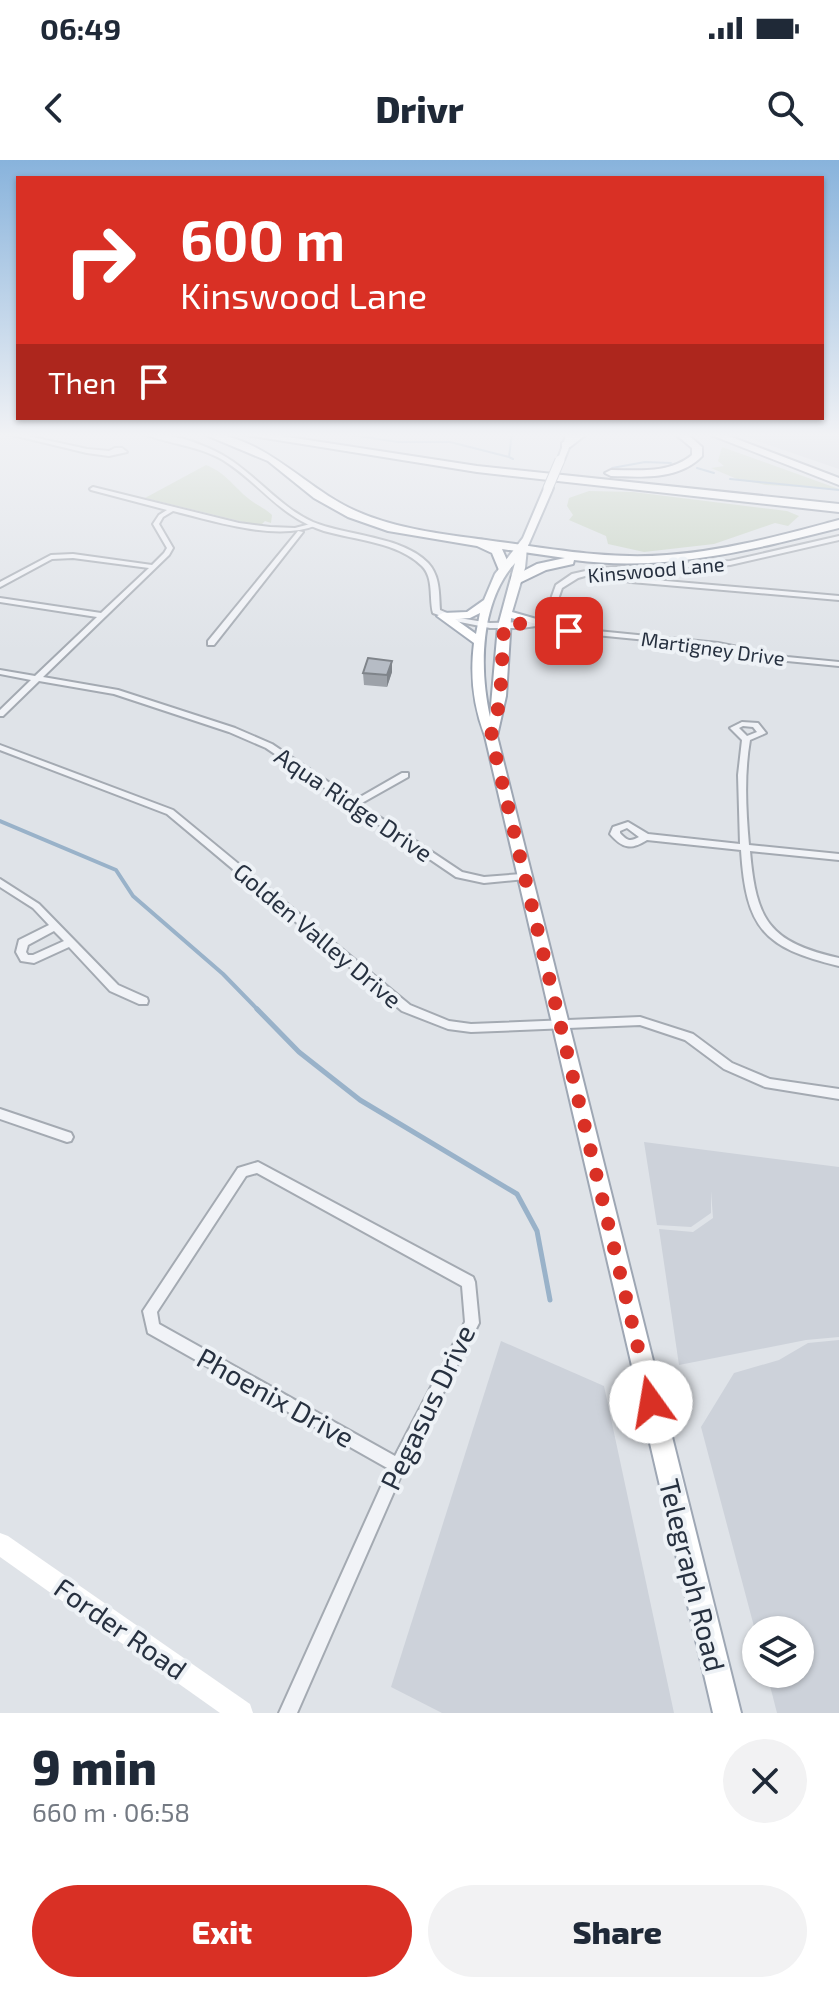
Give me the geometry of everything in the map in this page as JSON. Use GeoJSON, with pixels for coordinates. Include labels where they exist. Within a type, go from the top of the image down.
{"type":"FeatureCollection","features":[{"type":"Feature","properties":{"kind":"highway"},"geometry":{"type":"LineString","coordinates":[[334,505],[397,529],[598,559]]}},
{"type":"Feature","properties":{"kind":"highway"},"geometry":{"type":"LineString","coordinates":[[816,505],[839,508]]}},
{"type":"Feature","properties":{"kind":"highway"},"geometry":{"type":"LineString","coordinates":[[517,580],[550,564],[598,559],[706,556],[839,524]]}},
{"type":"Feature","properties":{"kind":"highway"},"geometry":{"type":"LineString","coordinates":[[474,541],[497,551],[504,567]]}},
{"type":"Feature","properties":{"kind":"main road","name":"Telegraph Road"},"geometry":{"type":"LineString","coordinates":[[491,736],[500,701],[505,620],[517,580],[522,548],[540,505]]}},
{"type":"Feature","properties":{"kind":"main road","name":"Telegraph Road"},"geometry":{"type":"LineString","coordinates":[[522,548],[504,567],[489,602],[481,643],[478,701],[491,736],[522,877],[727,1713]]}},
{"type":"Feature","properties":{"kind":"main road"},"geometry":{"type":"LineString","coordinates":[[443,616],[470,615],[489,602]]}},
{"type":"Feature","properties":{"kind":"main road"},"geometry":{"type":"LineString","coordinates":[[443,616],[481,643]]}},
{"type":"Feature","properties":{"kind":"main road"},"geometry":{"type":"LineString","coordinates":[[505,620],[541,622]]}},
{"type":"Feature","properties":{"kind":"main road","name":"Forder Road"},"geometry":{"type":"LineString","coordinates":[[0,1544],[241,1713]]}},
{"type":"Feature","properties":{"kind":"street"},"geometry":{"type":"LineString","coordinates":[[163,505],[251,526],[300,532]]}},
{"type":"Feature","properties":{"kind":"street"},"geometry":{"type":"LineString","coordinates":[[279,505],[314,525],[421,560],[433,575],[433,606],[443,616],[484,623],[505,620]]}},
{"type":"Feature","properties":{"kind":"street"},"geometry":{"type":"LineString","coordinates":[[0,714],[154,567],[170,548],[158,532],[157,521],[174,508]]}},
{"type":"Feature","properties":{"kind":"street"},"geometry":{"type":"LineString","coordinates":[[211,643],[300,532],[314,525]]}},
{"type":"Feature","properties":{"kind":"street","name":"Kinswood Lane"},"geometry":{"type":"LineString","coordinates":[[541,622],[549,617],[559,587],[589,572],[730,563],[839,538]]}},
{"type":"Feature","properties":{"kind":"street"},"geometry":{"type":"LineString","coordinates":[[0,585],[51,557],[73,556],[154,567]]}},
{"type":"Feature","properties":{"kind":"street"},"geometry":{"type":"LineString","coordinates":[[589,572],[631,580],[839,598]]}},
{"type":"Feature","properties":{"kind":"street"},"geometry":{"type":"LineString","coordinates":[[0,600],[104,616]]}},
{"type":"Feature","properties":{"kind":"street","name":"Martigney Drive"},"geometry":{"type":"LineString","coordinates":[[541,622],[569,631],[718,645],[787,659],[839,664]]}},
{"type":"Feature","properties":{"kind":"street","name":"Aqua Ridge Drive"},"geometry":{"type":"LineString","coordinates":[[0,672],[115,692],[232,730],[282,752],[459,875],[484,880],[522,877]]}},
{"type":"Feature","properties":{"kind":"street"},"geometry":{"type":"LineString","coordinates":[[746,739],[740,782],[747,890],[761,922],[792,947],[839,962]]}},
{"type":"Feature","properties":{"kind":"street","name":"Golden Valley Drive"},"geometry":{"type":"LineString","coordinates":[[0,747],[170,812],[415,1013],[448,1025],[471,1028],[640,1021],[689,1037],[728,1066],[769,1084],[839,1094]]}},
{"type":"Feature","properties":{"kind":"street"},"geometry":{"type":"LineString","coordinates":[[354,804],[405,775]]}},
{"type":"Feature","properties":{"kind":"street"},"geometry":{"type":"LineString","coordinates":[[646,837],[839,857]]}},
{"type":"Feature","properties":{"kind":"street"},"geometry":{"type":"LineString","coordinates":[[0,882],[36,906],[114,988],[143,1001]]}},
{"type":"Feature","properties":{"kind":"street"},"geometry":{"type":"LineString","coordinates":[[56,926],[23,943],[21,952],[25,958],[34,959],[69,943]]}},
{"type":"Feature","properties":{"kind":"street"},"geometry":{"type":"LineString","coordinates":[[0,1114],[67,1137]]}},
{"type":"Feature","properties":{"kind":"street","name":"Pegasus Drive"},"geometry":{"type":"LineString","coordinates":[[153,1328],[150,1311],[242,1172],[258,1167],[468,1282],[472,1323],[398,1466],[288,1713]]}},
{"type":"Feature","properties":{"kind":"street","name":"Phoenix Drive"},"geometry":{"type":"LineString","coordinates":[[153,1328],[398,1466]]}},
{"type":"Feature","properties":{"kind":"shaded area"},"geometry":{"type":"Polygon","coordinates":[[[644,1142],[839,1167],[839,1337],[806,1340],[679,1365],[659,1229],[693,1232],[713,1218],[711,1191],[711,1213],[691,1227],[657,1225],[644,1142]]]}},
{"type":"Feature","properties":{"kind":"shaded area"},"geometry":{"type":"Polygon","coordinates":[[[839,1340],[839,1713],[777,1713],[771,1688],[814,1688],[814,1616],[751,1616],[701,1427],[734,1373],[779,1360],[808,1343],[839,1340]]]}},
{"type":"Feature","properties":{"kind":"shaded area"},"geometry":{"type":"Polygon","coordinates":[[[501,1341],[604,1386],[674,1713],[442,1713],[391,1687],[501,1341]]]}},
{"type":"Feature","properties":{"kind":"green space"},"geometry":{"type":"Polygon","coordinates":[[[176,505],[258,505],[272,515],[271,523],[265,521],[260,526],[176,505]]]}},
{"type":"Feature","properties":{"kind":"green space"},"geometry":{"type":"Polygon","coordinates":[[[742,505],[787,511],[799,516],[788,526],[775,523],[714,544],[644,552],[608,544],[606,536],[569,520],[573,515],[567,506],[742,505]]]}},
{"type":"Feature","properties":{"kind":"building"},"geometry":{"type":"Polygon","coordinates":[[[368,658],[392,661],[387,675],[363,673],[368,658]]]}},
{"type":"Feature","properties":{"kind":"waterway"},"geometry":{"type":"LineString","coordinates":[[0,821],[116,870],[133,896],[223,974],[259,1011]]}},
{"type":"Feature","properties":{"kind":"waterway"},"geometry":{"type":"LineString","coordinates":[[257,1009],[299,1052],[360,1100],[517,1194],[537,1231],[550,1300]]}},
{"type":"Feature","properties":{"kind":"route"},"geometry":{"type":"LineString","coordinates":[[569,631],[541,622],[526,626],[504,625],[500,701],[491,736],[522,877],[651,1402]]}}]}
